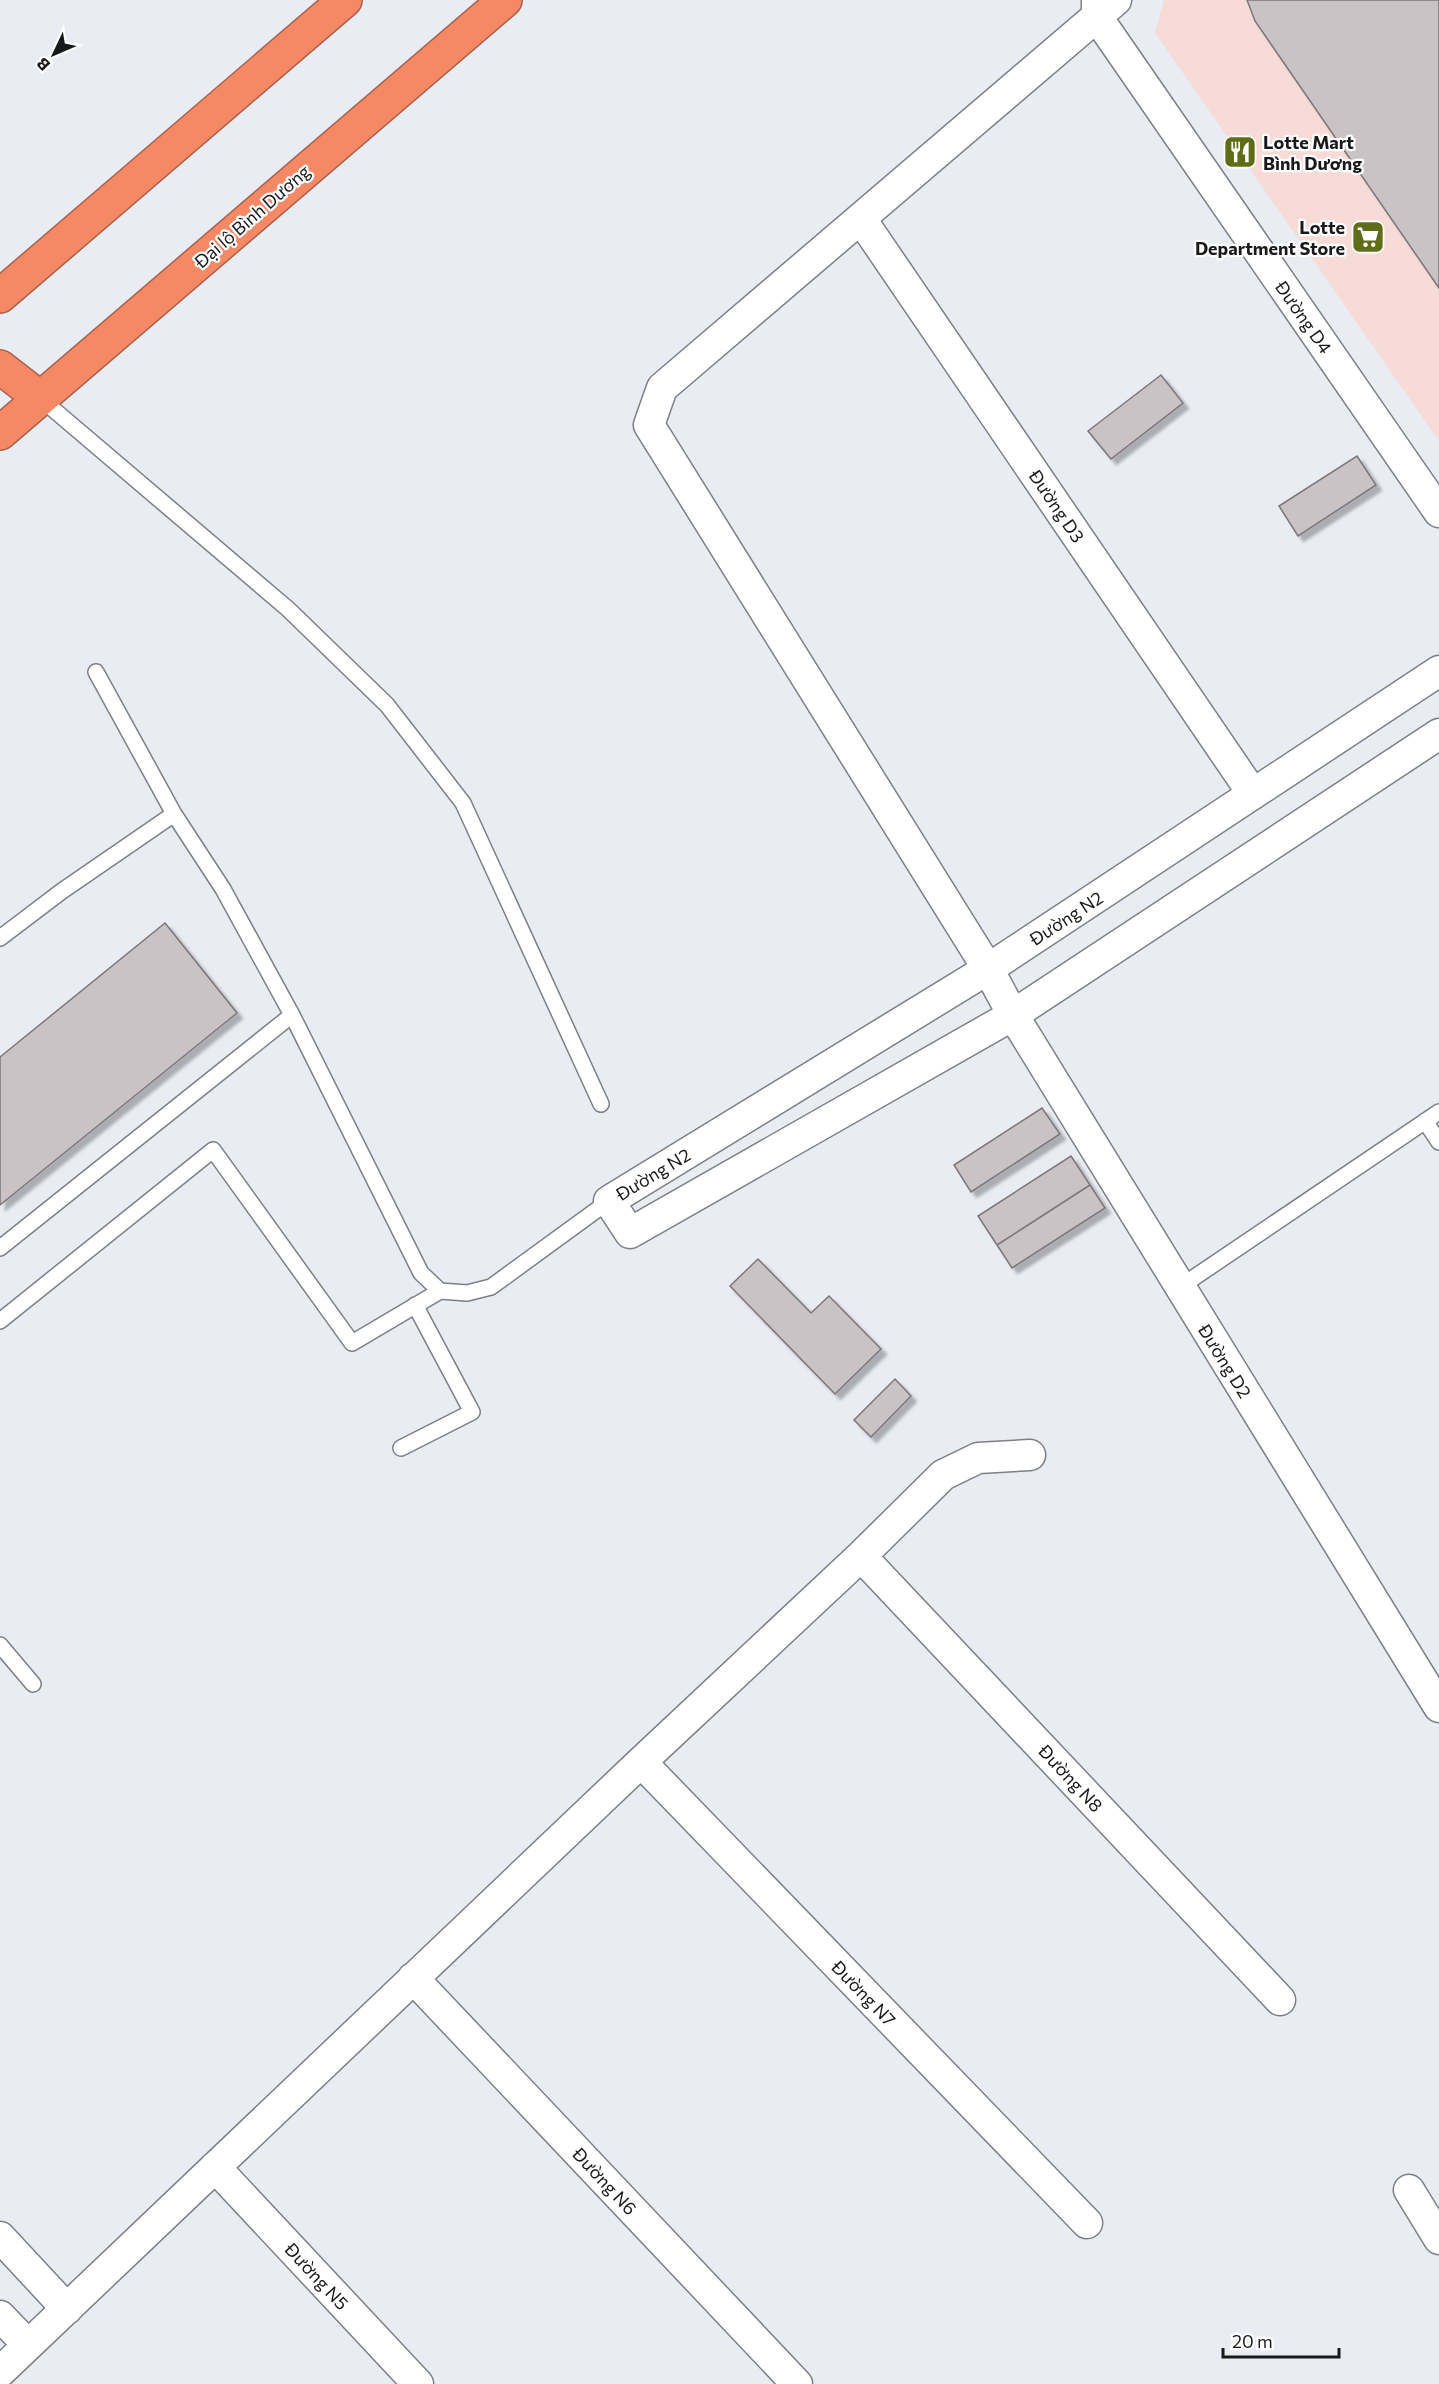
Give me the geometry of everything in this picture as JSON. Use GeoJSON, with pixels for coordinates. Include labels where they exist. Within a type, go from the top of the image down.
{"type":"FeatureCollection","features":[{"type":"Feature","properties":{"kind":"highway"},"geometry":{"type":"LineString","coordinates":[[0,296],[345,0]]}},
{"type":"Feature","properties":{"kind":"highway","name":"Đại lộ Bình Dương"},"geometry":{"type":"LineString","coordinates":[[0,433],[505,0]]}},
{"type":"Feature","properties":{"kind":"highway"},"geometry":{"type":"LineString","coordinates":[[0,367],[40,398]]}},
{"type":"Feature","properties":{"kind":"street"},"geometry":{"type":"LineString","coordinates":[[861,219],[1104,6]]}},
{"type":"Feature","properties":{"kind":"street","name":"Đường D4"},"geometry":{"type":"LineString","coordinates":[[1104,6],[1439,512]]}},
{"type":"Feature","properties":{"kind":"street","name":"Đường D3"},"geometry":{"type":"LineString","coordinates":[[861,219],[1253,794]]}},
{"type":"Feature","properties":{"kind":"street","name":"Đường D2"},"geometry":{"type":"LineString","coordinates":[[861,219],[662,388],[649,425],[988,969],[1013,1014],[1439,1707]]}},
{"type":"Feature","properties":{"kind":"street","name":"Đường N2"},"geometry":{"type":"LineString","coordinates":[[1439,671],[988,969],[609,1201],[630,1233],[1013,1014],[1439,734]]}},
{"type":"Feature","properties":{"kind":"street"},"geometry":{"type":"LineString","coordinates":[[0,2372],[413,1978],[861,1556],[943,1475],[978,1458],[1030,1455]]}},
{"type":"Feature","properties":{"kind":"street","name":"Đường N8"},"geometry":{"type":"LineString","coordinates":[[861,1556],[1280,2000]]}},
{"type":"Feature","properties":{"kind":"street","name":"Đường N7"},"geometry":{"type":"LineString","coordinates":[[641,1762],[1087,2223]]}},
{"type":"Feature","properties":{"kind":"street","name":"Đường N6"},"geometry":{"type":"LineString","coordinates":[[413,1978],[797,2384]]}},
{"type":"Feature","properties":{"kind":"street","name":"Đường N5"},"geometry":{"type":"LineString","coordinates":[[215,2167],[418,2384]]}},
{"type":"Feature","properties":{"kind":"street"},"geometry":{"type":"LineString","coordinates":[[1409,2190],[1439,2239]]}},
{"type":"Feature","properties":{"kind":"street"},"geometry":{"type":"LineString","coordinates":[[0,2237],[67,2308]]}},
{"type":"Feature","properties":{"kind":"street"},"geometry":{"type":"LineString","coordinates":[[0,2316],[28,2345]]}},
{"type":"Feature","properties":{"kind":"lane"},"geometry":{"type":"LineString","coordinates":[[40,398],[288,609],[387,705],[463,803],[601,1104]]}},
{"type":"Feature","properties":{"kind":"lane"},"geometry":{"type":"LineString","coordinates":[[96,672],[174,814],[223,889],[292,1015],[421,1273],[440,1291]]}},
{"type":"Feature","properties":{"kind":"lane"},"geometry":{"type":"LineString","coordinates":[[0,938],[62,891],[174,814]]}},
{"type":"Feature","properties":{"kind":"lane"},"geometry":{"type":"LineString","coordinates":[[0,1248],[292,1015]]}},
{"type":"Feature","properties":{"kind":"lane"},"geometry":{"type":"LineString","coordinates":[[1180,1287],[1439,1112]]}},
{"type":"Feature","properties":{"kind":"lane"},"geometry":{"type":"LineString","coordinates":[[1425,1121],[1439,1142]]}},
{"type":"Feature","properties":{"kind":"lane"},"geometry":{"type":"LineString","coordinates":[[0,1321],[213,1150],[352,1343],[440,1291],[467,1293],[491,1287],[609,1201]]}},
{"type":"Feature","properties":{"kind":"lane"},"geometry":{"type":"LineString","coordinates":[[401,1448],[472,1412],[415,1305]]}},
{"type":"Feature","properties":{"kind":"lane"},"geometry":{"type":"LineString","coordinates":[[0,1645],[33,1684]]}},
{"type":"Feature","properties":{"kind":"shaded area","name":"Lotte Department Store"},"geometry":{"type":"Polygon","coordinates":[[[1164,0],[1439,0],[1439,441],[1155,33],[1164,0]]]}},
{"type":"Feature","properties":{"kind":"building"},"geometry":{"type":"Polygon","coordinates":[[[1247,0],[1439,0],[1439,288],[1255,21],[1247,0]]]}},
{"type":"Feature","properties":{"kind":"building"},"geometry":{"type":"Polygon","coordinates":[[[1161,375],[1183,403],[1111,459],[1088,431],[1161,375]]]}},
{"type":"Feature","properties":{"kind":"building"},"geometry":{"type":"Polygon","coordinates":[[[1357,456],[1376,485],[1298,536],[1279,506],[1357,456]]]}},
{"type":"Feature","properties":{"kind":"building"},"geometry":{"type":"Polygon","coordinates":[[[165,923],[237,1013],[0,1205],[0,1057],[165,923]]]}},
{"type":"Feature","properties":{"kind":"building"},"geometry":{"type":"Polygon","coordinates":[[[1042,1108],[1060,1134],[971,1192],[954,1165],[1042,1108]]]}},
{"type":"Feature","properties":{"kind":"building"},"geometry":{"type":"Polygon","coordinates":[[[1071,1156],[1090,1185],[997,1245],[978,1216],[1071,1156]]]}},
{"type":"Feature","properties":{"kind":"building"},"geometry":{"type":"Polygon","coordinates":[[[1090,1185],[1105,1208],[1012,1268],[997,1245],[1090,1185]]]}},
{"type":"Feature","properties":{"kind":"building"},"geometry":{"type":"Polygon","coordinates":[[[758,1259],[811,1313],[829,1296],[881,1349],[835,1394],[730,1286],[758,1259]]]}},
{"type":"Feature","properties":{"kind":"building"},"geometry":{"type":"Polygon","coordinates":[[[895,1379],[911,1396],[871,1437],[854,1420],[895,1379]]]}},
{"type":"Feature","properties":{"kind":"place","name":"Lotte Mart Bình Dương"},"geometry":{"type":"Point","coordinates":[1240,152]}},
{"type":"Feature","properties":{"kind":"place","name":"Lotte Department Store"},"geometry":{"type":"Point","coordinates":[1368,237]}}]}
